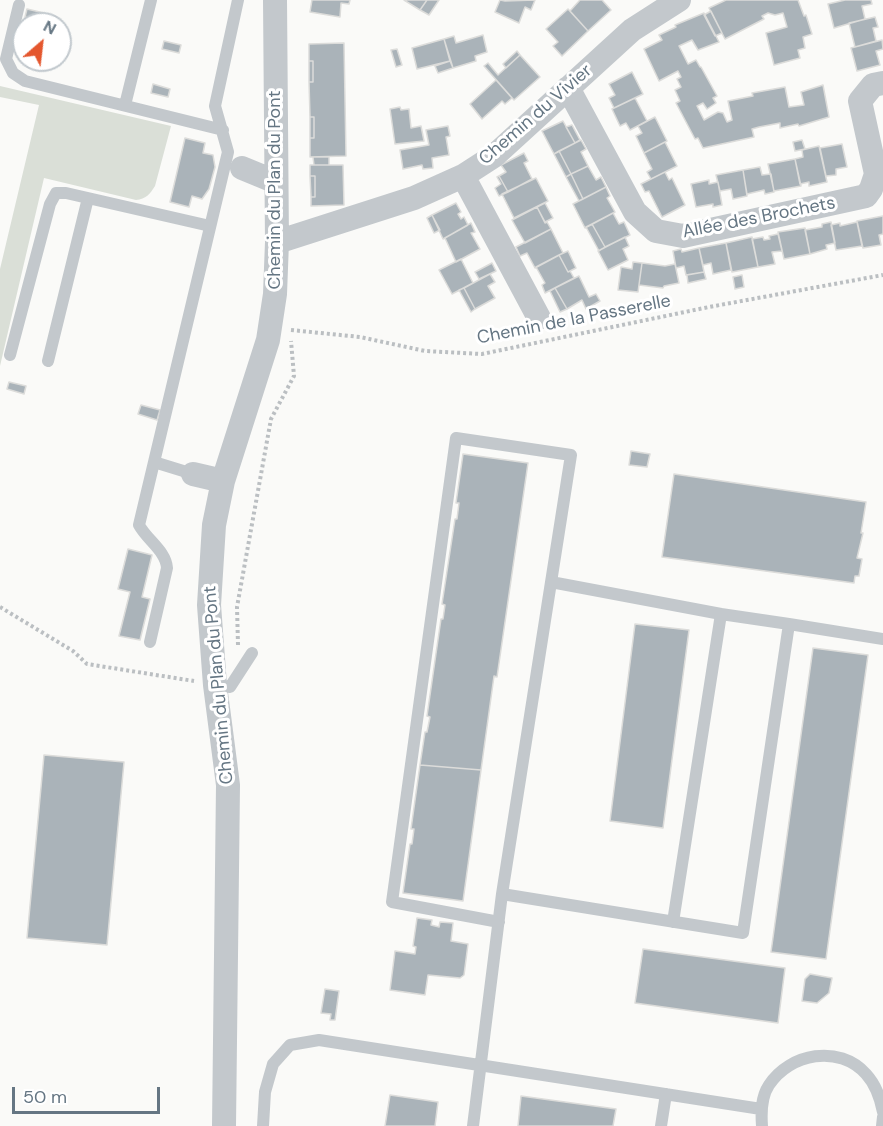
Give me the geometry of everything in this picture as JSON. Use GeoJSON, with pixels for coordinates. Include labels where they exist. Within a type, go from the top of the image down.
{"type":"FeatureCollection","features":[{"type":"Feature","properties":{"kind":"street","name":"Chemin du Plan du Pont"},"geometry":{"type":"LineString","coordinates":[[224,1126],[228,785],[215,685],[209,605],[214,525],[223,481],[268,340],[275,294],[277,242],[275,0]]}},
{"type":"Feature","properties":{"kind":"street","name":"Chemin du Vivier"},"geometry":{"type":"LineString","coordinates":[[277,242],[414,198],[463,176],[494,156],[632,30],[679,0]]}},
{"type":"Feature","properties":{"kind":"street","name":"Allée des Brochets"},"geometry":{"type":"LineString","coordinates":[[568,88],[635,212],[656,231],[683,236],[866,196],[876,174],[861,101],[873,85],[883,83]]}},
{"type":"Feature","properties":{"kind":"street"},"geometry":{"type":"LineString","coordinates":[[234,164],[276,182]]}},
{"type":"Feature","properties":{"kind":"street"},"geometry":{"type":"LineString","coordinates":[[463,176],[539,318]]}},
{"type":"Feature","properties":{"kind":"street"},"geometry":{"type":"LineString","coordinates":[[193,474],[223,481]]}},
{"type":"Feature","properties":{"kind":"lane"},"geometry":{"type":"LineString","coordinates":[[125,105],[151,0]]}},
{"type":"Feature","properties":{"kind":"lane"},"geometry":{"type":"LineString","coordinates":[[150,642],[167,568],[166,559],[145,536],[139,525],[210,226],[234,164],[228,152],[215,106],[238,0]]}},
{"type":"Feature","properties":{"kind":"lane"},"geometry":{"type":"LineString","coordinates":[[19,5],[6,59],[14,73],[25,81],[223,130]]}},
{"type":"Feature","properties":{"kind":"lane"},"geometry":{"type":"LineString","coordinates":[[10,355],[52,198],[56,193],[66,193],[210,226]]}},
{"type":"Feature","properties":{"kind":"lane"},"geometry":{"type":"LineString","coordinates":[[48,361],[88,198]]}},
{"type":"Feature","properties":{"kind":"lane"},"geometry":{"type":"LineString","coordinates":[[473,1126],[482,1066],[499,922],[502,894],[571,455],[456,438],[392,902],[499,922]]}},
{"type":"Feature","properties":{"kind":"lane"},"geometry":{"type":"LineString","coordinates":[[154,462],[193,474]]}},
{"type":"Feature","properties":{"kind":"lane"},"geometry":{"type":"LineString","coordinates":[[551,582],[721,614],[883,639]]}},
{"type":"Feature","properties":{"kind":"lane"},"geometry":{"type":"LineString","coordinates":[[674,922],[721,614]]}},
{"type":"Feature","properties":{"kind":"lane"},"geometry":{"type":"LineString","coordinates":[[502,894],[743,933],[789,624]]}},
{"type":"Feature","properties":{"kind":"lane"},"geometry":{"type":"LineString","coordinates":[[215,685],[230,687],[252,653]]}},
{"type":"Feature","properties":{"kind":"lane"},"geometry":{"type":"LineString","coordinates":[[263,1126],[266,1092],[273,1064],[290,1045],[319,1040],[761,1108]]}},
{"type":"Feature","properties":{"kind":"lane"},"geometry":{"type":"LineString","coordinates":[[762,1126],[761,1108],[768,1087],[782,1069],[802,1058],[824,1055],[847,1060],[866,1073],[881,1091],[883,1112]]}},
{"type":"Feature","properties":{"kind":"lane"},"geometry":{"type":"LineString","coordinates":[[661,1126],[666,1094]]}},
{"type":"Feature","properties":{"kind":"lane"},"geometry":{"type":"LineString","coordinates":[[882,1126],[883,1117]]}},
{"type":"Feature","properties":{"kind":"path","name":"Chemin de la Passerelle"},"geometry":{"type":"LineString","coordinates":[[290,330],[360,337],[425,351],[482,354],[709,307],[883,275]]}},
{"type":"Feature","properties":{"kind":"path"},"geometry":{"type":"LineString","coordinates":[[238,650],[237,607],[271,419],[294,376],[291,320]]}},
{"type":"Feature","properties":{"kind":"path"},"geometry":{"type":"LineString","coordinates":[[0,607],[73,651],[87,664],[215,685]]}},
{"type":"Feature","properties":{"kind":"shaded area"},"geometry":{"type":"Polygon","coordinates":[[[0,86],[171,126],[155,186],[142,199],[136,200],[44,178],[0,366],[0,269],[39,105],[0,97],[0,86]]]}},
{"type":"Feature","properties":{"kind":"building"},"geometry":{"type":"Polygon","coordinates":[[[312,0],[350,0],[349,4],[341,3],[340,17],[310,12],[312,0]]]}},
{"type":"Feature","properties":{"kind":"building"},"geometry":{"type":"Polygon","coordinates":[[[404,0],[427,0],[420,10],[404,0]]]}},
{"type":"Feature","properties":{"kind":"building"},"geometry":{"type":"Polygon","coordinates":[[[427,0],[439,0],[429,15],[420,10],[427,0]]]}},
{"type":"Feature","properties":{"kind":"building"},"geometry":{"type":"Polygon","coordinates":[[[500,0],[535,0],[531,10],[525,7],[519,23],[495,12],[500,0]]]}},
{"type":"Feature","properties":{"kind":"building"},"geometry":{"type":"Polygon","coordinates":[[[580,0],[602,0],[611,10],[588,31],[570,11],[580,0]]]}},
{"type":"Feature","properties":{"kind":"building"},"geometry":{"type":"Polygon","coordinates":[[[726,0],[798,0],[812,34],[803,37],[805,48],[798,50],[800,58],[774,65],[766,33],[787,27],[783,13],[775,15],[768,13],[762,16],[764,19],[725,39],[709,8],[726,0]]]}},
{"type":"Feature","properties":{"kind":"building"},"geometry":{"type":"Polygon","coordinates":[[[845,0],[871,0],[872,4],[862,6],[865,19],[834,28],[828,4],[845,0]]]}},
{"type":"Feature","properties":{"kind":"building"},"geometry":{"type":"Polygon","coordinates":[[[568,9],[588,31],[562,56],[553,46],[558,42],[546,29],[568,9]]]}},
{"type":"Feature","properties":{"kind":"building"},"geometry":{"type":"Polygon","coordinates":[[[711,11],[722,33],[715,36],[704,15],[711,11]]]}},
{"type":"Feature","properties":{"kind":"building"},"geometry":{"type":"Polygon","coordinates":[[[704,13],[719,42],[698,50],[692,40],[679,46],[688,64],[696,60],[717,96],[713,98],[716,103],[707,109],[703,103],[697,106],[704,120],[718,112],[723,113],[727,122],[732,120],[728,101],[753,96],[752,93],[785,87],[789,107],[804,105],[801,92],[823,85],[829,117],[799,126],[798,124],[780,128],[780,123],[759,127],[752,129],[754,137],[703,148],[698,138],[695,139],[676,103],[680,101],[675,90],[681,87],[677,79],[681,77],[678,71],[659,81],[644,49],[662,40],[659,35],[676,27],[675,25],[704,13]]]}},
{"type":"Feature","properties":{"kind":"building"},"geometry":{"type":"Polygon","coordinates":[[[875,17],[878,27],[873,28],[876,41],[855,47],[849,23],[875,17]]]}},
{"type":"Feature","properties":{"kind":"building"},"geometry":{"type":"Polygon","coordinates":[[[483,35],[487,52],[475,56],[476,61],[453,68],[444,39],[454,36],[456,43],[483,35]]]}},
{"type":"Feature","properties":{"kind":"building"},"geometry":{"type":"Polygon","coordinates":[[[444,39],[450,61],[417,69],[412,48],[444,39]]]}},
{"type":"Feature","properties":{"kind":"building"},"geometry":{"type":"Polygon","coordinates":[[[882,40],[883,49],[876,51],[880,65],[857,71],[851,48],[882,40]]]}},
{"type":"Feature","properties":{"kind":"building"},"geometry":{"type":"Polygon","coordinates":[[[164,41],[181,45],[179,53],[162,49],[164,41]]]}},
{"type":"Feature","properties":{"kind":"building"},"geometry":{"type":"Polygon","coordinates":[[[344,43],[346,156],[310,157],[310,138],[314,138],[314,117],[310,117],[309,82],[313,82],[313,61],[309,61],[309,44],[344,43]]]}},
{"type":"Feature","properties":{"kind":"building"},"geometry":{"type":"Polygon","coordinates":[[[397,49],[402,65],[396,67],[391,50],[397,49]]]}},
{"type":"Feature","properties":{"kind":"building"},"geometry":{"type":"Polygon","coordinates":[[[517,51],[520,55],[506,68],[503,64],[517,51]]]}},
{"type":"Feature","properties":{"kind":"building"},"geometry":{"type":"Polygon","coordinates":[[[520,55],[540,77],[514,100],[484,66],[488,63],[498,75],[520,55]]]}},
{"type":"Feature","properties":{"kind":"building"},"geometry":{"type":"Polygon","coordinates":[[[309,61],[313,61],[313,82],[309,82],[309,61]]]}},
{"type":"Feature","properties":{"kind":"building"},"geometry":{"type":"Polygon","coordinates":[[[450,61],[453,68],[438,73],[435,66],[450,61]]]}},
{"type":"Feature","properties":{"kind":"building"},"geometry":{"type":"Polygon","coordinates":[[[632,72],[643,94],[614,108],[609,98],[615,95],[609,84],[632,72]]]}},
{"type":"Feature","properties":{"kind":"building"},"geometry":{"type":"Polygon","coordinates":[[[496,80],[512,98],[505,104],[502,101],[482,119],[470,104],[496,80]]]}},
{"type":"Feature","properties":{"kind":"building"},"geometry":{"type":"Polygon","coordinates":[[[153,84],[170,89],[168,97],[151,93],[153,84]]]}},
{"type":"Feature","properties":{"kind":"building"},"geometry":{"type":"Polygon","coordinates":[[[635,98],[647,121],[630,130],[626,123],[620,126],[612,109],[635,98]]]}},
{"type":"Feature","properties":{"kind":"building"},"geometry":{"type":"Polygon","coordinates":[[[400,107],[401,110],[409,109],[411,128],[421,126],[424,141],[395,144],[390,109],[400,107]]]}},
{"type":"Feature","properties":{"kind":"building"},"geometry":{"type":"Polygon","coordinates":[[[310,117],[314,117],[314,138],[310,138],[310,117]]]}},
{"type":"Feature","properties":{"kind":"building"},"geometry":{"type":"Polygon","coordinates":[[[655,117],[667,141],[644,153],[636,136],[642,133],[638,126],[655,117]]]}},
{"type":"Feature","properties":{"kind":"building"},"geometry":{"type":"Polygon","coordinates":[[[563,121],[575,143],[554,154],[542,131],[563,121]]]}},
{"type":"Feature","properties":{"kind":"building"},"geometry":{"type":"Polygon","coordinates":[[[572,125],[580,140],[575,143],[566,127],[572,125]]]}},
{"type":"Feature","properties":{"kind":"building"},"geometry":{"type":"Polygon","coordinates":[[[448,126],[450,136],[446,137],[449,155],[432,158],[433,168],[423,169],[422,165],[403,169],[400,150],[429,145],[426,130],[448,126]]]}},
{"type":"Feature","properties":{"kind":"building"},"geometry":{"type":"Polygon","coordinates":[[[185,138],[205,143],[203,153],[213,155],[215,167],[209,189],[202,199],[192,196],[189,207],[170,202],[185,138]]]}},
{"type":"Feature","properties":{"kind":"building"},"geometry":{"type":"Polygon","coordinates":[[[581,140],[586,149],[581,152],[588,166],[571,174],[559,151],[581,140]]]}},
{"type":"Feature","properties":{"kind":"building"},"geometry":{"type":"Polygon","coordinates":[[[802,140],[805,149],[795,151],[793,142],[802,140]]]}},
{"type":"Feature","properties":{"kind":"building"},"geometry":{"type":"Polygon","coordinates":[[[665,142],[677,166],[651,179],[647,172],[652,169],[644,153],[665,142]]]}},
{"type":"Feature","properties":{"kind":"building"},"geometry":{"type":"Polygon","coordinates":[[[842,144],[847,167],[836,169],[836,175],[826,176],[820,148],[842,144]]]}},
{"type":"Feature","properties":{"kind":"building"},"geometry":{"type":"Polygon","coordinates":[[[819,146],[827,182],[809,186],[809,182],[800,184],[795,159],[803,157],[802,150],[819,146]]]}},
{"type":"Feature","properties":{"kind":"building"},"geometry":{"type":"Polygon","coordinates":[[[559,151],[571,174],[566,177],[554,154],[559,151]]]}},
{"type":"Feature","properties":{"kind":"building"},"geometry":{"type":"Polygon","coordinates":[[[524,153],[528,161],[524,163],[532,179],[508,192],[499,176],[506,172],[501,165],[524,153]]]}},
{"type":"Feature","properties":{"kind":"building"},"geometry":{"type":"Polygon","coordinates":[[[313,157],[329,157],[329,165],[314,165],[313,157]]]}},
{"type":"Feature","properties":{"kind":"building"},"geometry":{"type":"Polygon","coordinates":[[[795,159],[801,186],[774,191],[768,164],[795,159]]]}},
{"type":"Feature","properties":{"kind":"building"},"geometry":{"type":"Polygon","coordinates":[[[310,165],[343,165],[344,205],[311,206],[311,197],[315,197],[315,176],[310,176],[310,165]]]}},
{"type":"Feature","properties":{"kind":"building"},"geometry":{"type":"Polygon","coordinates":[[[588,166],[596,180],[601,177],[606,187],[583,199],[571,174],[588,166]]]}},
{"type":"Feature","properties":{"kind":"building"},"geometry":{"type":"Polygon","coordinates":[[[760,167],[762,175],[771,174],[774,192],[765,194],[764,190],[747,194],[743,170],[760,167]]]}},
{"type":"Feature","properties":{"kind":"building"},"geometry":{"type":"Polygon","coordinates":[[[743,170],[747,196],[733,199],[731,189],[720,191],[716,175],[743,170]]]}},
{"type":"Feature","properties":{"kind":"building"},"geometry":{"type":"Polygon","coordinates":[[[665,172],[669,180],[672,178],[685,205],[662,217],[649,191],[645,192],[641,184],[665,172]]]}},
{"type":"Feature","properties":{"kind":"building"},"geometry":{"type":"Polygon","coordinates":[[[571,174],[583,199],[579,201],[566,177],[571,174]]]}},
{"type":"Feature","properties":{"kind":"building"},"geometry":{"type":"Polygon","coordinates":[[[310,176],[315,176],[315,197],[311,197],[310,176]]]}},
{"type":"Feature","properties":{"kind":"building"},"geometry":{"type":"Polygon","coordinates":[[[499,176],[508,192],[499,196],[495,188],[501,184],[497,177],[499,176]]]}},
{"type":"Feature","properties":{"kind":"building"},"geometry":{"type":"Polygon","coordinates":[[[536,178],[548,201],[514,218],[502,194],[536,178]]]}},
{"type":"Feature","properties":{"kind":"building"},"geometry":{"type":"Polygon","coordinates":[[[709,180],[709,184],[718,182],[722,205],[696,207],[691,184],[709,180]]]}},
{"type":"Feature","properties":{"kind":"building"},"geometry":{"type":"Polygon","coordinates":[[[606,187],[610,196],[607,198],[615,212],[585,228],[573,204],[606,187]]]}},
{"type":"Feature","properties":{"kind":"building"},"geometry":{"type":"Polygon","coordinates":[[[456,203],[461,212],[458,214],[461,219],[464,217],[468,225],[443,239],[432,215],[456,203]]]}},
{"type":"Feature","properties":{"kind":"building"},"geometry":{"type":"Polygon","coordinates":[[[545,203],[553,218],[545,222],[537,207],[545,203]]]}},
{"type":"Feature","properties":{"kind":"building"},"geometry":{"type":"Polygon","coordinates":[[[537,207],[545,223],[547,222],[551,229],[525,243],[512,220],[537,207]]]}},
{"type":"Feature","properties":{"kind":"building"},"geometry":{"type":"Polygon","coordinates":[[[613,213],[619,224],[624,222],[630,235],[605,247],[592,224],[613,213]]]}},
{"type":"Feature","properties":{"kind":"building"},"geometry":{"type":"Polygon","coordinates":[[[432,215],[440,230],[434,233],[427,218],[432,215]]]}},
{"type":"Feature","properties":{"kind":"building"},"geometry":{"type":"Polygon","coordinates":[[[883,216],[883,234],[879,235],[881,245],[863,248],[857,221],[883,216]]]}},
{"type":"Feature","properties":{"kind":"building"},"geometry":{"type":"Polygon","coordinates":[[[831,222],[835,243],[826,245],[827,249],[810,254],[805,230],[822,227],[822,224],[831,222]]]}},
{"type":"Feature","properties":{"kind":"building"},"geometry":{"type":"Polygon","coordinates":[[[857,222],[862,246],[836,250],[831,225],[840,223],[840,226],[857,222]]]}},
{"type":"Feature","properties":{"kind":"building"},"geometry":{"type":"Polygon","coordinates":[[[471,223],[475,232],[471,233],[480,249],[456,262],[445,238],[471,223]]]}},
{"type":"Feature","properties":{"kind":"building"},"geometry":{"type":"Polygon","coordinates":[[[592,224],[605,247],[599,251],[586,227],[592,224]]]}},
{"type":"Feature","properties":{"kind":"building"},"geometry":{"type":"Polygon","coordinates":[[[805,228],[810,254],[784,259],[778,232],[805,228]]]}},
{"type":"Feature","properties":{"kind":"building"},"geometry":{"type":"Polygon","coordinates":[[[551,229],[563,253],[535,268],[527,253],[520,256],[516,247],[551,229]]]}},
{"type":"Feature","properties":{"kind":"building"},"geometry":{"type":"Polygon","coordinates":[[[778,234],[782,251],[772,252],[775,264],[758,267],[752,239],[763,237],[764,240],[770,239],[769,236],[778,234]]]}},
{"type":"Feature","properties":{"kind":"building"},"geometry":{"type":"Polygon","coordinates":[[[625,237],[629,246],[623,249],[628,260],[608,270],[598,251],[625,237]]]}},
{"type":"Feature","properties":{"kind":"building"},"geometry":{"type":"Polygon","coordinates":[[[752,237],[758,267],[732,272],[726,243],[752,237]]]}},
{"type":"Feature","properties":{"kind":"building"},"geometry":{"type":"Polygon","coordinates":[[[726,243],[731,270],[713,274],[711,263],[703,265],[699,248],[726,243]]]}},
{"type":"Feature","properties":{"kind":"building"},"geometry":{"type":"Polygon","coordinates":[[[699,248],[704,272],[686,275],[684,266],[676,268],[673,251],[681,249],[682,252],[699,248]]]}},
{"type":"Feature","properties":{"kind":"building"},"geometry":{"type":"Polygon","coordinates":[[[568,251],[576,268],[568,272],[559,255],[568,251]]]}},
{"type":"Feature","properties":{"kind":"building"},"geometry":{"type":"Polygon","coordinates":[[[559,255],[574,278],[545,293],[542,285],[545,283],[536,267],[559,255]]]}},
{"type":"Feature","properties":{"kind":"building"},"geometry":{"type":"Polygon","coordinates":[[[461,259],[473,283],[452,294],[439,270],[461,259]]]}},
{"type":"Feature","properties":{"kind":"building"},"geometry":{"type":"Polygon","coordinates":[[[633,262],[642,263],[638,292],[618,290],[621,267],[632,269],[633,262]]]}},
{"type":"Feature","properties":{"kind":"building"},"geometry":{"type":"Polygon","coordinates":[[[492,263],[496,271],[479,279],[475,272],[492,263]]]}},
{"type":"Feature","properties":{"kind":"building"},"geometry":{"type":"Polygon","coordinates":[[[642,263],[665,266],[675,264],[679,283],[663,288],[639,285],[642,263]]]}},
{"type":"Feature","properties":{"kind":"building"},"geometry":{"type":"Polygon","coordinates":[[[704,272],[706,279],[688,283],[687,275],[704,272]]]}},
{"type":"Feature","properties":{"kind":"building"},"geometry":{"type":"Polygon","coordinates":[[[490,274],[495,282],[488,286],[495,298],[475,309],[464,288],[490,274]]]}},
{"type":"Feature","properties":{"kind":"building"},"geometry":{"type":"Polygon","coordinates":[[[742,275],[744,287],[735,289],[733,277],[742,275]]]}},
{"type":"Feature","properties":{"kind":"building"},"geometry":{"type":"Polygon","coordinates":[[[579,276],[589,297],[596,294],[600,301],[586,309],[582,300],[567,309],[555,288],[579,276]]]}},
{"type":"Feature","properties":{"kind":"building"},"geometry":{"type":"Polygon","coordinates":[[[464,288],[475,309],[471,312],[459,290],[464,288]]]}},
{"type":"Feature","properties":{"kind":"building"},"geometry":{"type":"Polygon","coordinates":[[[555,288],[567,309],[560,312],[550,291],[555,288]]]}},
{"type":"Feature","properties":{"kind":"building"},"geometry":{"type":"Polygon","coordinates":[[[9,382],[26,386],[24,394],[7,389],[9,382]]]}},
{"type":"Feature","properties":{"kind":"building"},"geometry":{"type":"Polygon","coordinates":[[[141,405],[160,410],[157,420],[138,414],[141,405]]]}},
{"type":"Feature","properties":{"kind":"building"},"geometry":{"type":"Polygon","coordinates":[[[631,451],[650,454],[647,467],[629,465],[631,451]]]}},
{"type":"Feature","properties":{"kind":"building"},"geometry":{"type":"Polygon","coordinates":[[[463,454],[528,463],[481,770],[420,765],[425,732],[427,732],[430,717],[427,716],[445,605],[442,604],[455,519],[457,519],[459,503],[456,503],[463,454]]]}},
{"type":"Feature","properties":{"kind":"building"},"geometry":{"type":"Polygon","coordinates":[[[674,474],[866,502],[861,533],[863,533],[857,558],[862,559],[859,576],[855,576],[854,583],[662,557],[674,474]]]}},
{"type":"Feature","properties":{"kind":"building"},"geometry":{"type":"Polygon","coordinates":[[[128,549],[152,555],[142,597],[150,599],[140,640],[119,636],[130,592],[118,589],[128,549]]]}},
{"type":"Feature","properties":{"kind":"building"},"geometry":{"type":"Polygon","coordinates":[[[635,624],[689,630],[663,828],[610,821],[635,624]]]}},
{"type":"Feature","properties":{"kind":"building"},"geometry":{"type":"Polygon","coordinates":[[[813,648],[868,655],[826,959],[771,952],[813,648]]]}},
{"type":"Feature","properties":{"kind":"building"},"geometry":{"type":"Polygon","coordinates":[[[44,755],[124,762],[107,945],[27,938],[44,755]]]}},
{"type":"Feature","properties":{"kind":"building"},"geometry":{"type":"Polygon","coordinates":[[[420,765],[481,770],[463,901],[403,893],[414,829],[411,829],[420,765]]]}},
{"type":"Feature","properties":{"kind":"building"},"geometry":{"type":"Polygon","coordinates":[[[417,918],[432,920],[431,925],[439,927],[440,922],[453,923],[451,941],[468,944],[464,975],[460,978],[428,975],[425,995],[390,990],[395,951],[415,954],[416,947],[413,946],[417,918]]]}},
{"type":"Feature","properties":{"kind":"building"},"geometry":{"type":"Polygon","coordinates":[[[643,949],[785,968],[778,1023],[635,1003],[643,949]]]}},
{"type":"Feature","properties":{"kind":"building"},"geometry":{"type":"Polygon","coordinates":[[[810,974],[832,978],[829,993],[817,1003],[802,1001],[805,979],[810,974]]]}},
{"type":"Feature","properties":{"kind":"building"},"geometry":{"type":"Polygon","coordinates":[[[325,989],[339,991],[335,1020],[330,1020],[331,1014],[321,1013],[325,989]]]}},
{"type":"Feature","properties":{"kind":"building"},"geometry":{"type":"Polygon","coordinates":[[[390,1095],[438,1102],[435,1126],[385,1126],[390,1095]]]}},
{"type":"Feature","properties":{"kind":"building"},"geometry":{"type":"Polygon","coordinates":[[[521,1096],[616,1109],[613,1126],[518,1126],[521,1096]]]}}]}
